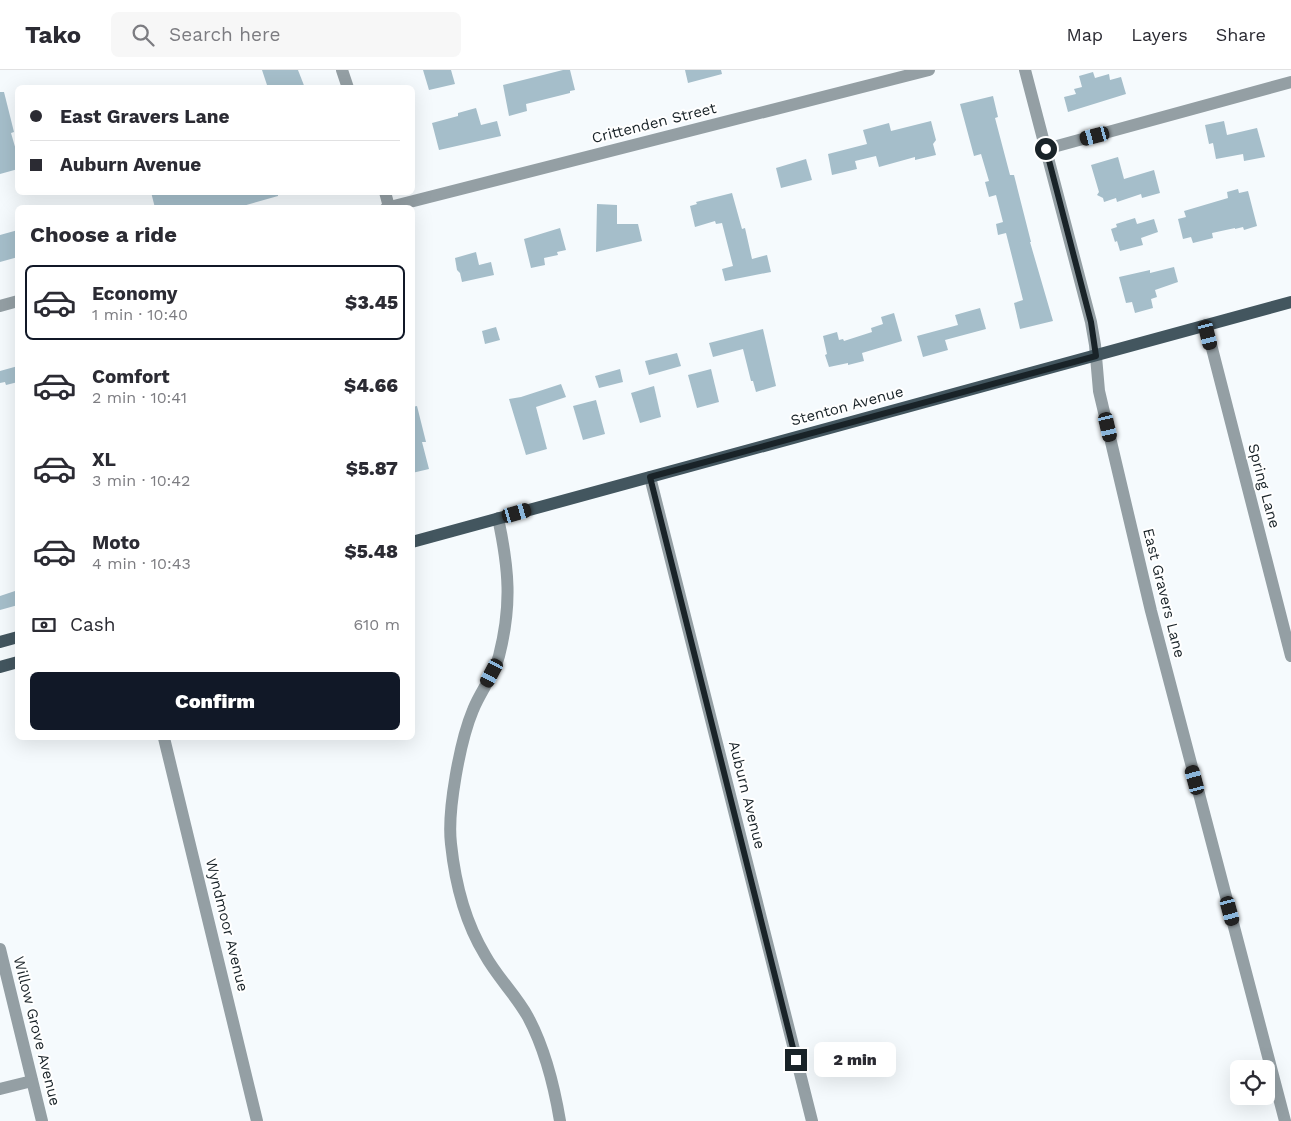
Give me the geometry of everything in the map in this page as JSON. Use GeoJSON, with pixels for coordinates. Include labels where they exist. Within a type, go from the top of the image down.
{"type":"FeatureCollection","features":[{"type":"Feature","properties":{"kind":"main road","name":"Stenton Avenue"},"geometry":{"type":"LineString","coordinates":[[415,541],[1291,302]]}},
{"type":"Feature","properties":{"kind":"main road"},"geometry":{"type":"LineString","coordinates":[[0,642],[15,638]]}},
{"type":"Feature","properties":{"kind":"main road"},"geometry":{"type":"LineString","coordinates":[[0,667],[15,663]]}},
{"type":"Feature","properties":{"kind":"street"},"geometry":{"type":"LineString","coordinates":[[342,70],[347,85]]}},
{"type":"Feature","properties":{"kind":"street","name":"Crittenden Street"},"geometry":{"type":"LineString","coordinates":[[396,205],[929,70]]}},
{"type":"Feature","properties":{"kind":"street","name":"East Gravers Lane"},"geometry":{"type":"LineString","coordinates":[[1025,70],[1091,322],[1099,390],[1151,611],[1285,1121]]}},
{"type":"Feature","properties":{"kind":"street"},"geometry":{"type":"LineString","coordinates":[[1046,149],[1291,82]]}},
{"type":"Feature","properties":{"kind":"street"},"geometry":{"type":"LineString","coordinates":[[0,306],[15,302]]}},
{"type":"Feature","properties":{"kind":"street","name":"Spring Lane"},"geometry":{"type":"LineString","coordinates":[[1206,325],[1291,656]]}},
{"type":"Feature","properties":{"kind":"street","name":"Auburn Avenue"},"geometry":{"type":"LineString","coordinates":[[650,477],[812,1121]]}},
{"type":"Feature","properties":{"kind":"street"},"geometry":{"type":"LineString","coordinates":[[498,518],[509,580],[508,614],[498,658],[473,710],[463,741],[452,801],[450,842],[459,890],[467,915],[484,955],[527,1016],[538,1039],[551,1074],[560,1121]]}},
{"type":"Feature","properties":{"kind":"street","name":"Wyndmoor Avenue"},"geometry":{"type":"LineString","coordinates":[[164,740],[258,1121]]}},
{"type":"Feature","properties":{"kind":"street","name":"Willow Grove Avenue"},"geometry":{"type":"LineString","coordinates":[[0,949],[42,1121]]}},
{"type":"Feature","properties":{"kind":"street"},"geometry":{"type":"LineString","coordinates":[[0,1089],[32,1081]]}},
{"type":"Feature","properties":{"kind":"building"},"geometry":{"type":"Polygon","coordinates":[[[262,70],[298,70],[304,85],[267,85],[262,70]]]}},
{"type":"Feature","properties":{"kind":"building"},"geometry":{"type":"Polygon","coordinates":[[[423,70],[451,70],[455,84],[429,90],[423,70]]]}},
{"type":"Feature","properties":{"kind":"building"},"geometry":{"type":"Polygon","coordinates":[[[563,70],[570,70],[575,90],[570,91],[570,93],[526,104],[527,111],[509,116],[503,85],[563,70]]]}},
{"type":"Feature","properties":{"kind":"building"},"geometry":{"type":"Polygon","coordinates":[[[685,70],[721,70],[722,74],[688,83],[685,70]]]}},
{"type":"Feature","properties":{"kind":"building"},"geometry":{"type":"Polygon","coordinates":[[[1093,72],[1095,78],[1109,74],[1110,80],[1121,77],[1126,94],[1068,112],[1064,97],[1076,94],[1074,89],[1082,87],[1079,76],[1093,72]]]}},
{"type":"Feature","properties":{"kind":"building"},"geometry":{"type":"Polygon","coordinates":[[[0,92],[4,92],[14,132],[11,133],[15,147],[15,170],[0,174],[0,92]]]}},
{"type":"Feature","properties":{"kind":"building"},"geometry":{"type":"Polygon","coordinates":[[[993,96],[998,117],[995,118],[1010,175],[1014,175],[1030,242],[1053,321],[1020,329],[1014,303],[1023,300],[1006,233],[998,235],[996,224],[1003,222],[996,195],[989,197],[985,182],[989,181],[981,154],[974,156],[960,104],[993,96]]]}},
{"type":"Feature","properties":{"kind":"building"},"geometry":{"type":"Polygon","coordinates":[[[476,108],[481,125],[497,121],[501,136],[439,150],[432,123],[458,116],[458,113],[476,108]]]}},
{"type":"Feature","properties":{"kind":"building"},"geometry":{"type":"Polygon","coordinates":[[[931,121],[936,140],[933,144],[936,155],[915,160],[915,157],[879,167],[876,156],[855,161],[857,169],[832,175],[828,154],[867,144],[863,130],[889,123],[891,131],[931,121]]]}},
{"type":"Feature","properties":{"kind":"building"},"geometry":{"type":"Polygon","coordinates":[[[1224,121],[1227,135],[1257,128],[1265,157],[1244,161],[1243,154],[1216,159],[1213,143],[1209,144],[1205,125],[1224,121]]]}},
{"type":"Feature","properties":{"kind":"building"},"geometry":{"type":"Polygon","coordinates":[[[1118,157],[1124,179],[1154,170],[1160,193],[1142,198],[1141,194],[1117,202],[1116,198],[1104,202],[1103,198],[1097,195],[1099,192],[1091,165],[1118,157]]]}},
{"type":"Feature","properties":{"kind":"building"},"geometry":{"type":"Polygon","coordinates":[[[806,159],[812,180],[781,188],[776,168],[806,159]]]}},
{"type":"Feature","properties":{"kind":"building"},"geometry":{"type":"Polygon","coordinates":[[[1238,189],[1239,193],[1248,191],[1257,226],[1244,230],[1243,227],[1212,233],[1213,238],[1193,243],[1191,237],[1183,239],[1178,219],[1186,217],[1184,211],[1228,198],[1227,192],[1238,189]]]}},
{"type":"Feature","properties":{"kind":"building"},"geometry":{"type":"Polygon","coordinates":[[[732,193],[742,229],[745,228],[752,259],[767,255],[771,272],[725,281],[722,269],[733,266],[722,223],[716,224],[715,221],[695,227],[690,206],[697,204],[696,202],[732,193]]]}},
{"type":"Feature","properties":{"kind":"building"},"geometry":{"type":"Polygon","coordinates":[[[152,195],[278,195],[246,205],[154,205],[152,195]]]}},
{"type":"Feature","properties":{"kind":"building"},"geometry":{"type":"Polygon","coordinates":[[[597,204],[617,205],[617,224],[638,224],[642,241],[596,252],[597,204]]]}},
{"type":"Feature","properties":{"kind":"building"},"geometry":{"type":"Polygon","coordinates":[[[1135,218],[1137,224],[1154,219],[1158,232],[1141,238],[1143,245],[1120,251],[1111,229],[1117,227],[1116,224],[1135,218]]]}},
{"type":"Feature","properties":{"kind":"building"},"geometry":{"type":"Polygon","coordinates":[[[560,228],[566,250],[557,252],[558,255],[544,258],[545,265],[531,268],[524,239],[560,228]]]}},
{"type":"Feature","properties":{"kind":"building"},"geometry":{"type":"Polygon","coordinates":[[[15,231],[15,258],[0,262],[0,235],[15,231]]]}},
{"type":"Feature","properties":{"kind":"building"},"geometry":{"type":"Polygon","coordinates":[[[476,252],[479,265],[491,262],[494,275],[462,282],[455,258],[476,252]]]}},
{"type":"Feature","properties":{"kind":"building"},"geometry":{"type":"Polygon","coordinates":[[[1174,267],[1178,282],[1155,290],[1157,297],[1151,299],[1153,308],[1135,313],[1132,302],[1126,303],[1119,277],[1150,270],[1150,273],[1174,267]]]}},
{"type":"Feature","properties":{"kind":"building"},"geometry":{"type":"Polygon","coordinates":[[[980,308],[986,329],[945,340],[948,350],[923,357],[917,336],[958,325],[955,315],[980,308]]]}},
{"type":"Feature","properties":{"kind":"building"},"geometry":{"type":"Polygon","coordinates":[[[894,313],[902,341],[862,353],[864,361],[829,367],[825,355],[827,354],[823,336],[837,332],[839,340],[843,339],[844,341],[872,332],[871,328],[883,324],[881,317],[894,313]]]}},
{"type":"Feature","properties":{"kind":"building"},"geometry":{"type":"Polygon","coordinates":[[[496,327],[500,340],[485,344],[482,331],[496,327]]]}},
{"type":"Feature","properties":{"kind":"building"},"geometry":{"type":"Polygon","coordinates":[[[763,329],[776,386],[756,392],[753,381],[751,381],[743,349],[713,357],[709,343],[763,329]]]}},
{"type":"Feature","properties":{"kind":"building"},"geometry":{"type":"Polygon","coordinates":[[[677,353],[681,366],[649,375],[645,361],[677,353]]]}},
{"type":"Feature","properties":{"kind":"building"},"geometry":{"type":"Polygon","coordinates":[[[15,367],[15,383],[6,385],[5,382],[0,383],[0,371],[15,367]]]}},
{"type":"Feature","properties":{"kind":"building"},"geometry":{"type":"Polygon","coordinates":[[[620,369],[623,382],[599,388],[595,376],[620,369]]]}},
{"type":"Feature","properties":{"kind":"building"},"geometry":{"type":"Polygon","coordinates":[[[711,369],[719,402],[697,408],[688,375],[711,369]]]}},
{"type":"Feature","properties":{"kind":"building"},"geometry":{"type":"Polygon","coordinates":[[[561,384],[566,397],[536,407],[547,449],[526,455],[509,399],[561,384]]]}},
{"type":"Feature","properties":{"kind":"building"},"geometry":{"type":"Polygon","coordinates":[[[654,386],[661,417],[640,423],[631,393],[654,386]]]}},
{"type":"Feature","properties":{"kind":"building"},"geometry":{"type":"Polygon","coordinates":[[[596,400],[605,434],[583,440],[573,406],[596,400]]]}},
{"type":"Feature","properties":{"kind":"building"},"geometry":{"type":"Polygon","coordinates":[[[415,406],[417,406],[426,442],[422,442],[429,469],[415,472],[415,406]]]}},
{"type":"Feature","properties":{"kind":"building"},"geometry":{"type":"Polygon","coordinates":[[[15,591],[15,606],[0,610],[0,596],[15,591]]]}},
{"type":"Feature","properties":{"kind":"route"},"geometry":{"type":"LineString","coordinates":[[796,1060],[650,477],[1096,356],[1094,334],[1046,149]]}}]}
